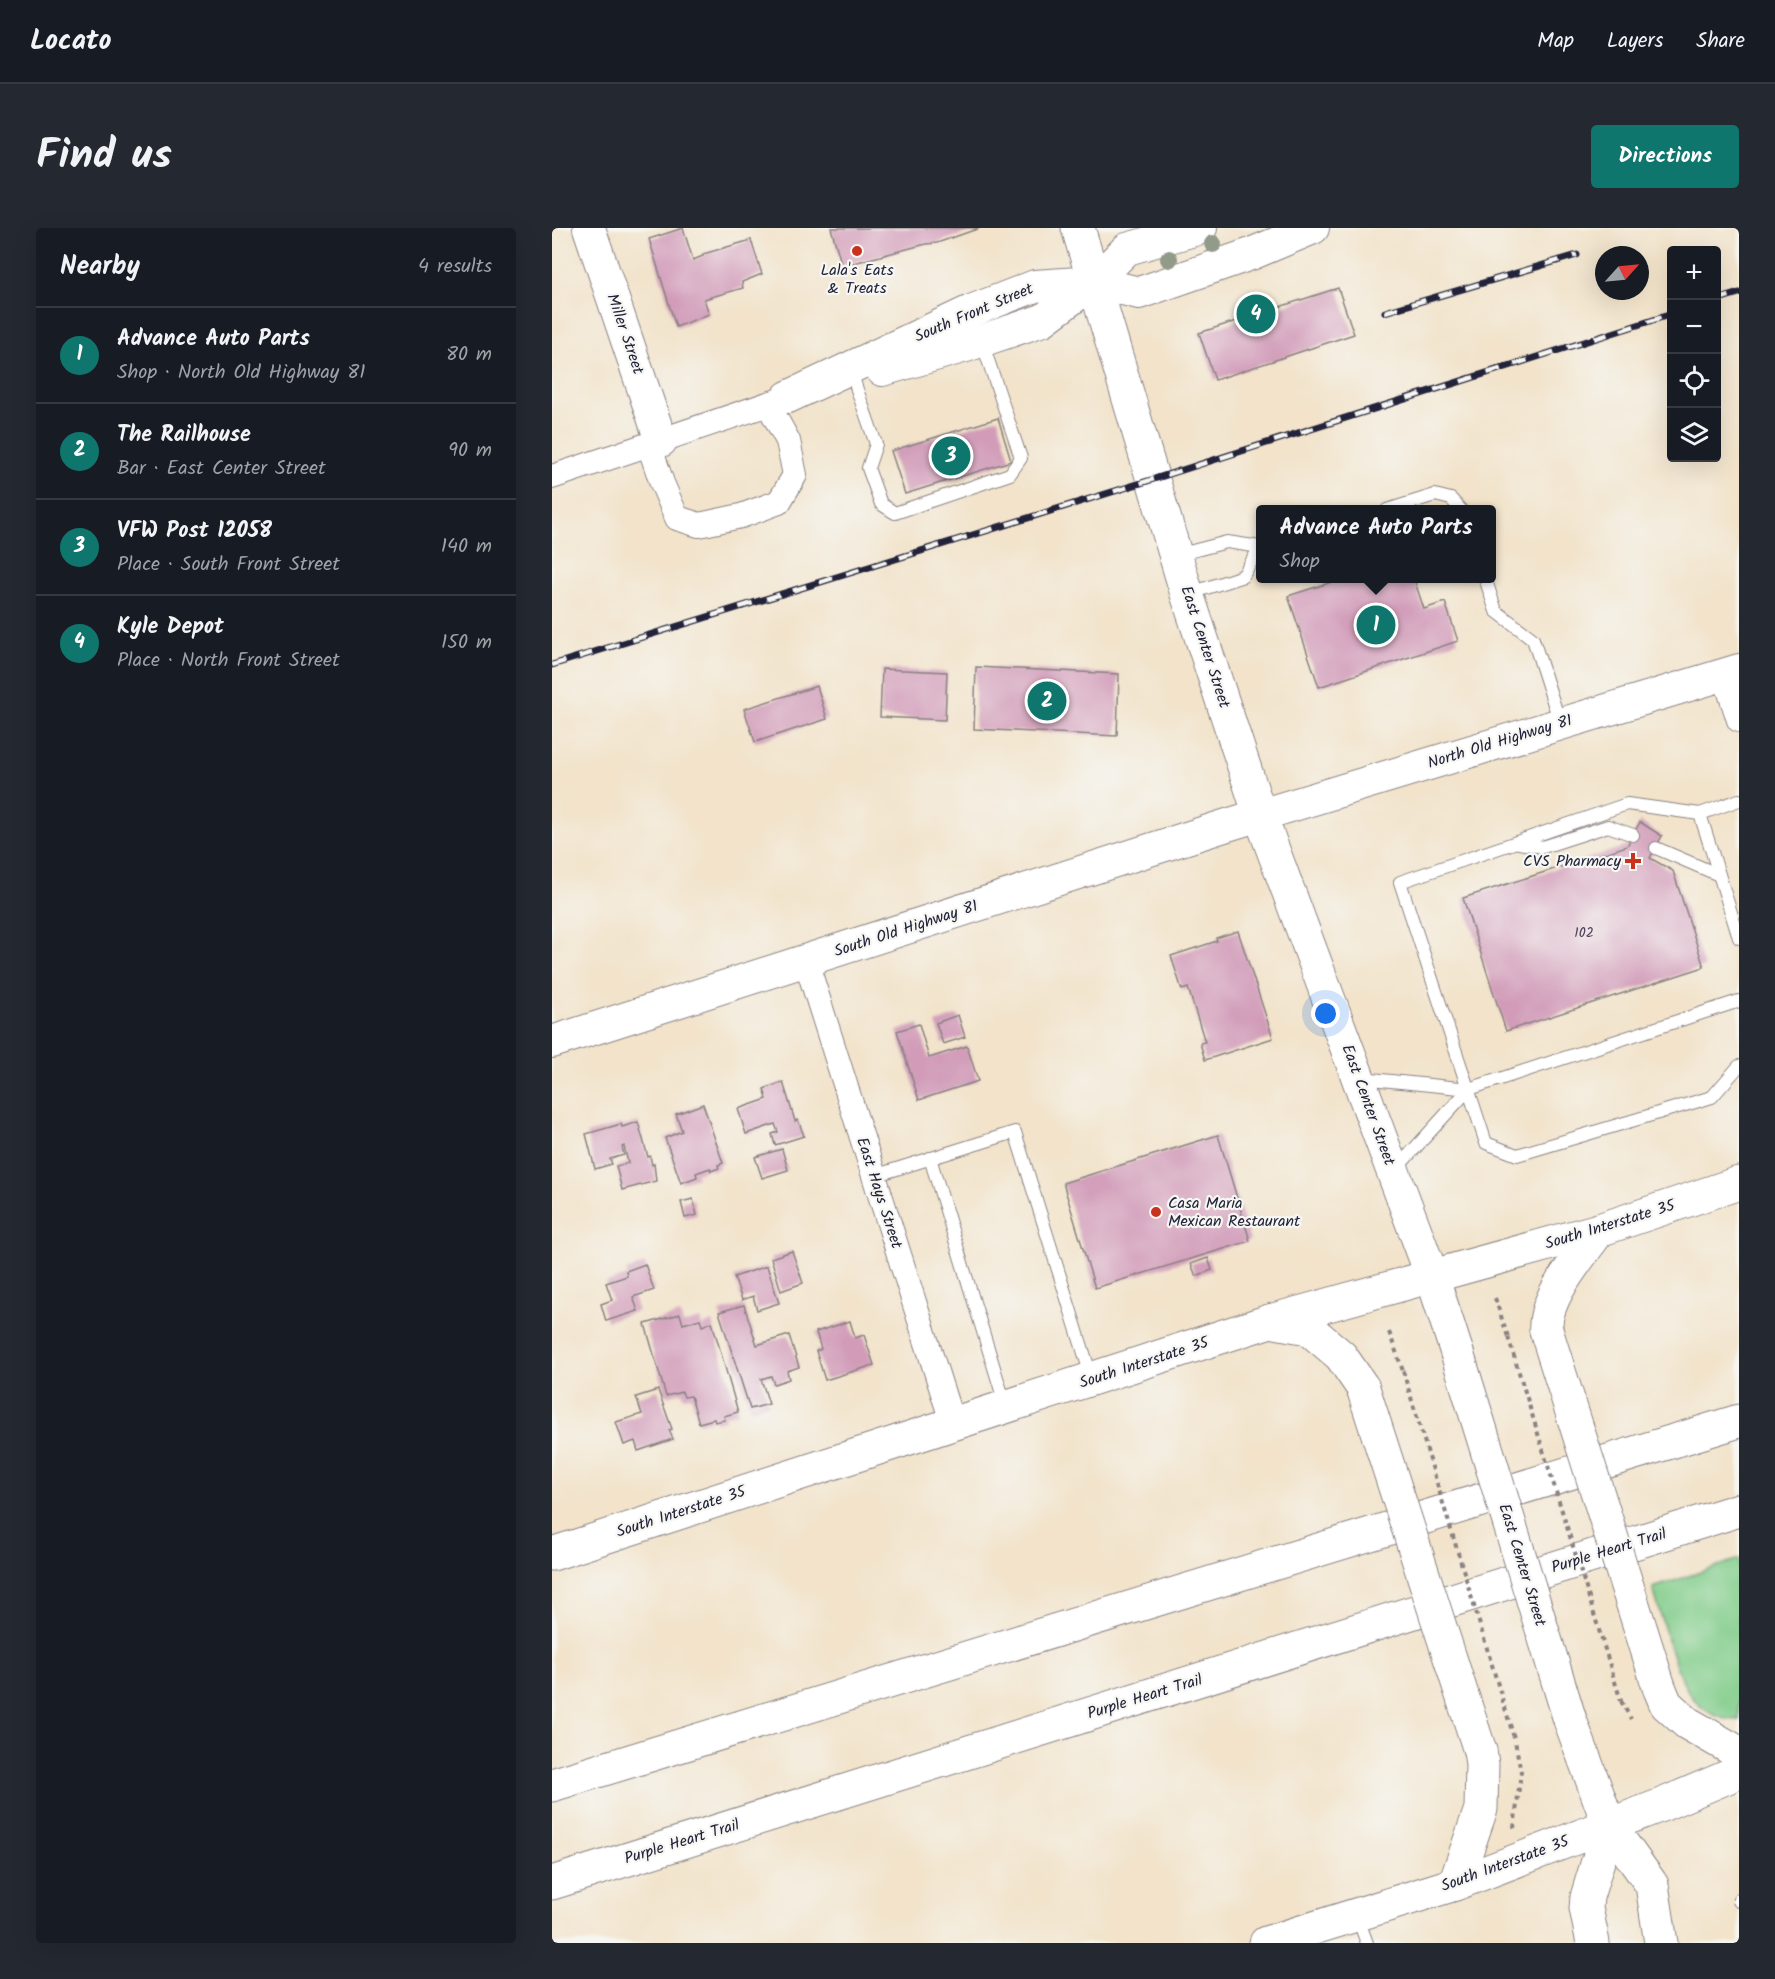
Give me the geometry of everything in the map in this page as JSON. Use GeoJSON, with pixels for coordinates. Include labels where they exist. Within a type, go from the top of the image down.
{"type":"FeatureCollection","features":[{"type":"Feature","properties":{"kind":"main road","name":"East Center Street"},"geometry":{"type":"LineString","coordinates":[[1078,228],[1187,594],[1260,815],[1432,1276],[1570,1720],[1609,1825],[1652,1885],[1661,1943]]}},
{"type":"Feature","properties":{"kind":"main road","name":"South Interstate 35"},"geometry":{"type":"LineString","coordinates":[[552,1554],[1270,1321],[1599,1230],[1739,1183]]}},
{"type":"Feature","properties":{"kind":"main road"},"geometry":{"type":"LineString","coordinates":[[1599,1230],[1554,1297],[1545,1321],[1546,1330],[1666,1704],[1687,1723],[1739,1753]]}},
{"type":"Feature","properties":{"kind":"main road"},"geometry":{"type":"LineString","coordinates":[[1270,1321],[1308,1328],[1341,1356],[1363,1388],[1480,1751],[1481,1809],[1455,1884]]}},
{"type":"Feature","properties":{"kind":"main road"},"geometry":{"type":"LineString","coordinates":[[552,1785],[1739,1421]]}},
{"type":"Feature","properties":{"kind":"main road","name":"Purple Heart Trail"},"geometry":{"type":"LineString","coordinates":[[552,1883],[1739,1510]]}},
{"type":"Feature","properties":{"kind":"main road","name":"South Interstate 35"},"geometry":{"type":"LineString","coordinates":[[1266,1943],[1362,1929],[1455,1884],[1739,1772]]}},
{"type":"Feature","properties":{"kind":"main road"},"geometry":{"type":"LineString","coordinates":[[1593,1943],[1586,1908],[1587,1897],[1609,1825]]}},
{"type":"Feature","properties":{"kind":"street","name":"Miller Street"},"geometry":{"type":"LineString","coordinates":[[589,228],[655,443]]}},
{"type":"Feature","properties":{"kind":"street"},"geometry":{"type":"LineString","coordinates":[[1094,282],[1127,249],[1201,228]]}},
{"type":"Feature","properties":{"kind":"street","name":"South Front Street"},"geometry":{"type":"LineString","coordinates":[[552,477],[853,378],[976,326],[1035,286],[1094,282],[1139,293],[1251,254],[1313,228]]}},
{"type":"Feature","properties":{"kind":"street","name":"South Front Street"},"geometry":{"type":"LineString","coordinates":[[778,401],[976,326]]}},
{"type":"Feature","properties":{"kind":"street"},"geometry":{"type":"LineString","coordinates":[[655,443],[662,483],[677,518],[699,525],[741,516],[779,502],[795,475],[778,401]]}},
{"type":"Feature","properties":{"kind":"street"},"geometry":{"type":"LineString","coordinates":[[1732,672],[1739,720]]}},
{"type":"Feature","properties":{"kind":"street","name":"North Old Highway 81"},"geometry":{"type":"LineString","coordinates":[[1260,815],[1732,672]]}},
{"type":"Feature","properties":{"kind":"street","name":"South Old Highway 81"},"geometry":{"type":"LineString","coordinates":[[552,1042],[1260,815]]}},
{"type":"Feature","properties":{"kind":"street","name":"East Hays Street"},"geometry":{"type":"LineString","coordinates":[[806,961],[953,1425]]}},
{"type":"Feature","properties":{"kind":"lane"},"geometry":{"type":"LineString","coordinates":[[853,378],[876,444],[868,468],[881,504],[895,513],[1010,474],[1021,458],[976,326]]}},
{"type":"Feature","properties":{"kind":"lane"},"geometry":{"type":"LineString","coordinates":[[1403,505],[1435,495],[1451,499],[1456,505]]}},
{"type":"Feature","properties":{"kind":"lane"},"geometry":{"type":"LineString","coordinates":[[1176,555],[1227,542],[1256,546]]}},
{"type":"Feature","properties":{"kind":"lane"},"geometry":{"type":"LineString","coordinates":[[1187,594],[1243,576],[1256,554]]}},
{"type":"Feature","properties":{"kind":"lane"},"geometry":{"type":"LineString","coordinates":[[1486,583],[1496,611],[1533,639],[1560,724]]}},
{"type":"Feature","properties":{"kind":"lane"},"geometry":{"type":"LineString","coordinates":[[1739,800],[1700,814],[1627,804],[1400,882],[1486,1143],[1517,1155],[1712,1096],[1739,1066]]}},
{"type":"Feature","properties":{"kind":"lane"},"geometry":{"type":"LineString","coordinates":[[1700,814],[1739,938]]}},
{"type":"Feature","properties":{"kind":"lane"},"geometry":{"type":"LineString","coordinates":[[1514,843],[1543,846],[1608,826],[1633,835]]}},
{"type":"Feature","properties":{"kind":"lane"},"geometry":{"type":"LineString","coordinates":[[1656,848],[1719,875]]}},
{"type":"Feature","properties":{"kind":"lane"},"geometry":{"type":"LineString","coordinates":[[1358,1077],[1469,1089],[1739,1001]]}},
{"type":"Feature","properties":{"kind":"lane"},"geometry":{"type":"LineString","coordinates":[[1393,1172],[1469,1089]]}},
{"type":"Feature","properties":{"kind":"lane"},"geometry":{"type":"LineString","coordinates":[[874,1176],[1015,1132],[1092,1380]]}},
{"type":"Feature","properties":{"kind":"lane"},"geometry":{"type":"LineString","coordinates":[[930,1158],[1006,1407]]}},
{"type":"Feature","properties":{"kind":"path"},"geometry":{"type":"LineString","coordinates":[[1495,1298],[1621,1701],[1631,1719]]}},
{"type":"Feature","properties":{"kind":"path"},"geometry":{"type":"LineString","coordinates":[[1389,1332],[1403,1371],[1515,1741],[1521,1772],[1514,1829]]}},
{"type":"Feature","properties":{"kind":"green space"},"geometry":{"type":"Polygon","coordinates":[[[1739,1559],[1739,1720],[1723,1718],[1710,1713],[1690,1694],[1672,1655],[1653,1588],[1739,1559]]]}},
{"type":"Feature","properties":{"kind":"building"},"geometry":{"type":"Polygon","coordinates":[[[683,228],[693,260],[703,254],[751,240],[762,274],[742,282],[743,288],[704,299],[709,314],[676,327],[649,239],[683,228]]]}},
{"type":"Feature","properties":{"kind":"building"},"geometry":{"type":"Polygon","coordinates":[[[831,228],[980,228],[937,243],[842,266],[831,228]]]}},
{"type":"Feature","properties":{"kind":"building"},"geometry":{"type":"Polygon","coordinates":[[[1338,288],[1354,334],[1215,380],[1199,333],[1338,288]]]}},
{"type":"Feature","properties":{"kind":"building"},"geometry":{"type":"Polygon","coordinates":[[[998,418],[1011,461],[905,494],[891,451],[998,418]]]}},
{"type":"Feature","properties":{"kind":"building"},"geometry":{"type":"Polygon","coordinates":[[[1329,583],[1415,583],[1424,609],[1445,602],[1458,641],[1319,687],[1288,596],[1329,583]]]}},
{"type":"Feature","properties":{"kind":"building"},"geometry":{"type":"Polygon","coordinates":[[[976,667],[1119,674],[1117,736],[974,729],[976,667]]]}},
{"type":"Feature","properties":{"kind":"building"},"geometry":{"type":"Polygon","coordinates":[[[882,669],[947,672],[945,720],[880,717],[882,669]]]}},
{"type":"Feature","properties":{"kind":"building"},"geometry":{"type":"Polygon","coordinates":[[[817,686],[827,719],[755,742],[744,709],[817,686]]]}},
{"type":"Feature","properties":{"kind":"building","name":"CVS Pharmacy"},"geometry":{"type":"Polygon","coordinates":[[[1640,822],[1662,836],[1650,858],[1673,871],[1704,967],[1506,1031],[1463,898],[1627,846],[1640,822]]]}},
{"type":"Feature","properties":{"kind":"building"},"geometry":{"type":"Polygon","coordinates":[[[1238,931],[1273,1038],[1205,1060],[1200,1043],[1205,1042],[1188,988],[1182,990],[1171,956],[1217,941],[1216,938],[1238,931]]]}},
{"type":"Feature","properties":{"kind":"building"},"geometry":{"type":"Polygon","coordinates":[[[958,1015],[965,1037],[943,1044],[936,1023],[958,1015]]]}},
{"type":"Feature","properties":{"kind":"building"},"geometry":{"type":"Polygon","coordinates":[[[919,1024],[929,1058],[967,1046],[978,1081],[919,1100],[897,1031],[919,1024]]]}},
{"type":"Feature","properties":{"kind":"building"},"geometry":{"type":"Polygon","coordinates":[[[783,1082],[795,1121],[798,1120],[804,1136],[775,1145],[772,1134],[778,1132],[775,1124],[746,1134],[738,1109],[767,1099],[764,1089],[783,1082]]]}},
{"type":"Feature","properties":{"kind":"building"},"geometry":{"type":"Polygon","coordinates":[[[703,1104],[723,1163],[718,1165],[719,1168],[711,1171],[710,1168],[696,1173],[697,1177],[681,1183],[665,1138],[682,1131],[676,1114],[703,1104]]]}},
{"type":"Feature","properties":{"kind":"building"},"geometry":{"type":"Polygon","coordinates":[[[638,1122],[648,1157],[650,1156],[652,1165],[654,1164],[656,1181],[622,1190],[616,1166],[628,1163],[624,1146],[622,1147],[624,1155],[610,1159],[612,1164],[595,1169],[586,1134],[621,1124],[622,1127],[638,1122]]]}},
{"type":"Feature","properties":{"kind":"building","name":"Casa Maria Mexican Restaurant"},"geometry":{"type":"Polygon","coordinates":[[[1218,1135],[1250,1241],[1095,1288],[1063,1183],[1218,1135]]]}},
{"type":"Feature","properties":{"kind":"building"},"geometry":{"type":"Polygon","coordinates":[[[782,1149],[788,1170],[762,1178],[755,1157],[782,1149]]]}},
{"type":"Feature","properties":{"kind":"building"},"geometry":{"type":"Polygon","coordinates":[[[693,1199],[697,1215],[685,1218],[681,1202],[693,1199]]]}},
{"type":"Feature","properties":{"kind":"building"},"geometry":{"type":"Polygon","coordinates":[[[792,1251],[803,1283],[781,1291],[771,1258],[792,1251]]]}},
{"type":"Feature","properties":{"kind":"building"},"geometry":{"type":"Polygon","coordinates":[[[1208,1258],[1212,1270],[1196,1276],[1191,1264],[1208,1258]]]}},
{"type":"Feature","properties":{"kind":"building"},"geometry":{"type":"Polygon","coordinates":[[[645,1264],[654,1290],[633,1297],[638,1311],[606,1321],[601,1304],[612,1300],[606,1283],[627,1276],[626,1271],[645,1264]]]}},
{"type":"Feature","properties":{"kind":"building"},"geometry":{"type":"Polygon","coordinates":[[[767,1266],[779,1303],[757,1310],[753,1296],[742,1300],[734,1277],[767,1266]]]}},
{"type":"Feature","properties":{"kind":"building"},"geometry":{"type":"Polygon","coordinates":[[[744,1305],[757,1345],[789,1335],[799,1367],[787,1371],[789,1379],[774,1384],[771,1376],[761,1379],[769,1404],[750,1409],[719,1312],[744,1305]]]}},
{"type":"Feature","properties":{"kind":"building"},"geometry":{"type":"Polygon","coordinates":[[[680,1314],[683,1324],[700,1319],[702,1326],[712,1322],[738,1412],[724,1416],[725,1420],[715,1422],[714,1419],[699,1423],[691,1396],[684,1397],[682,1392],[666,1396],[645,1324],[680,1314]]]}},
{"type":"Feature","properties":{"kind":"building"},"geometry":{"type":"Polygon","coordinates":[[[850,1321],[855,1338],[864,1335],[874,1365],[825,1380],[816,1351],[821,1349],[816,1332],[850,1321]]]}},
{"type":"Feature","properties":{"kind":"building"},"geometry":{"type":"Polygon","coordinates":[[[658,1390],[672,1429],[669,1430],[673,1439],[638,1451],[635,1441],[624,1445],[616,1422],[642,1414],[636,1397],[658,1390]]]}},
{"type":"Feature","properties":{"kind":"railway"},"geometry":{"type":"LineString","coordinates":[[1385,312],[1577,255]]}},
{"type":"Feature","properties":{"kind":"railway"},"geometry":{"type":"LineString","coordinates":[[1721,298],[1739,293]]}},
{"type":"Feature","properties":{"kind":"railway"},"geometry":{"type":"LineString","coordinates":[[552,665],[1154,479],[1667,316]]}},
{"type":"Feature","properties":{"kind":"place","name":"Lala's Eats & Treats"},"geometry":{"type":"Point","coordinates":[857,251]}},
{"type":"Feature","properties":{"kind":"place","name":"Kyle Depot"},"geometry":{"type":"Point","coordinates":[1256,314]}},
{"type":"Feature","properties":{"kind":"place","name":"VFW Post 12058"},"geometry":{"type":"Point","coordinates":[951,456]}},
{"type":"Feature","properties":{"kind":"place","name":"Advance Auto Parts"},"geometry":{"type":"Point","coordinates":[1376,625]}},
{"type":"Feature","properties":{"kind":"place","name":"The Railhouse"},"geometry":{"type":"Point","coordinates":[1047,701]}},
{"type":"Feature","properties":{"kind":"place","name":"CVS Pharmacy"},"geometry":{"type":"Point","coordinates":[1633,861]}},
{"type":"Feature","properties":{"kind":"place","name":"Casa Maria Mexican Restaurant"},"geometry":{"type":"Point","coordinates":[1156,1212]}}]}
